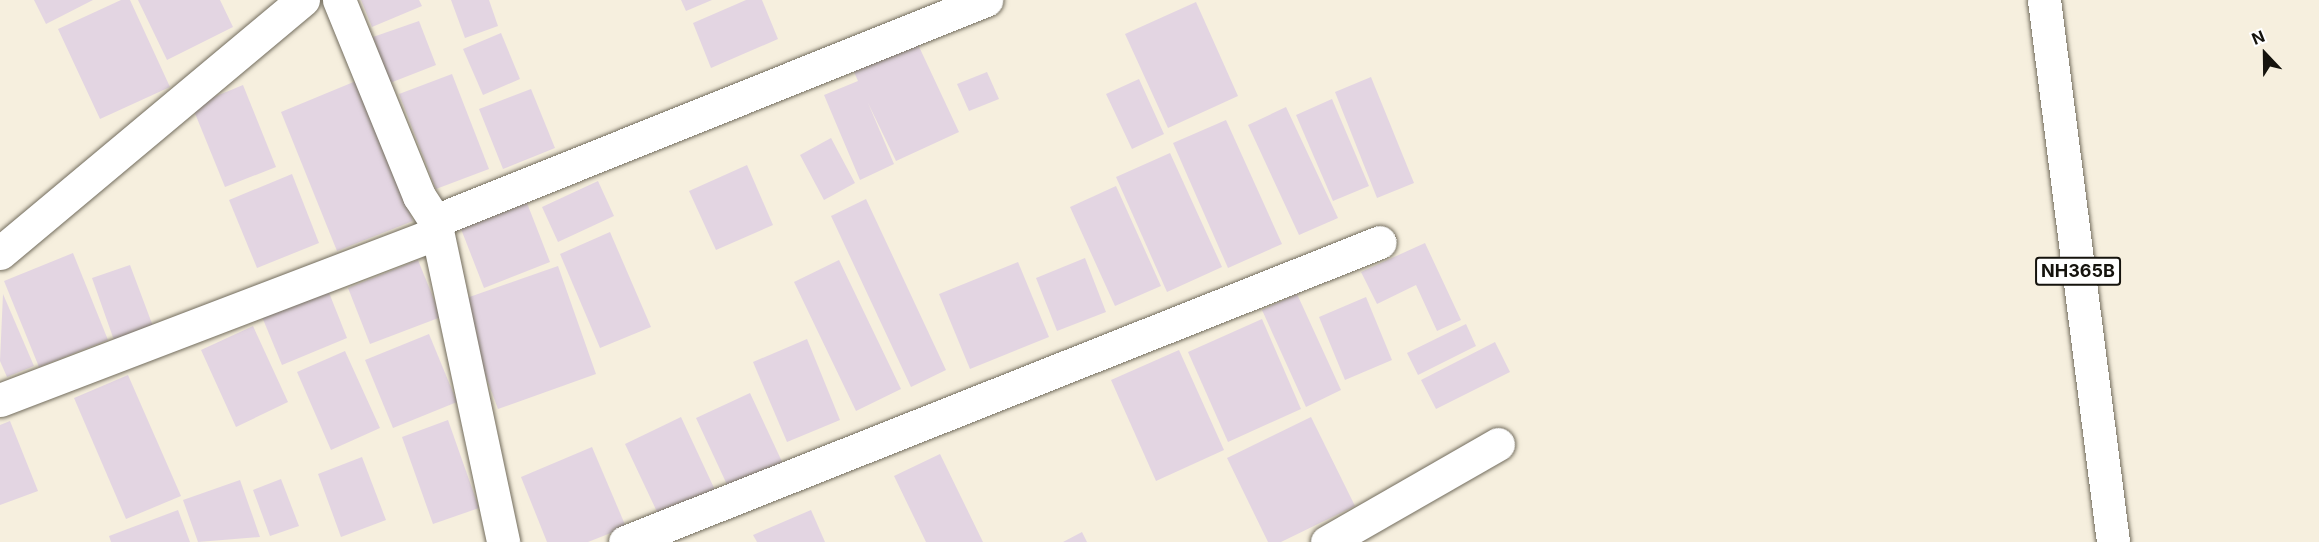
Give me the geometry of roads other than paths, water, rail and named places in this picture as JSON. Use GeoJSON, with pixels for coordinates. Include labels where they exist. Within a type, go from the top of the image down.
{"type":"FeatureCollection","features":[{"type":"Feature","properties":{"kind":"main road"},"geometry":{"type":"LineString","coordinates":[[0,253],[303,0]]}},
{"type":"Feature","properties":{"kind":"main road"},"geometry":{"type":"LineString","coordinates":[[339,0],[419,196],[435,221],[503,542]]}},
{"type":"Feature","properties":{"kind":"main road"},"geometry":{"type":"LineString","coordinates":[[435,221],[986,0]]}},
{"type":"Feature","properties":{"kind":"main road","name":"NH365B"},"geometry":{"type":"LineString","coordinates":[[2044,0],[2113,542]]}},
{"type":"Feature","properties":{"kind":"main road"},"geometry":{"type":"LineString","coordinates":[[0,400],[432,235],[435,221]]}},
{"type":"Feature","properties":{"kind":"main road"},"geometry":{"type":"LineString","coordinates":[[625,542],[1380,242]]}},
{"type":"Feature","properties":{"kind":"main road"},"geometry":{"type":"LineString","coordinates":[[1327,542],[1498,444]]}}]}
